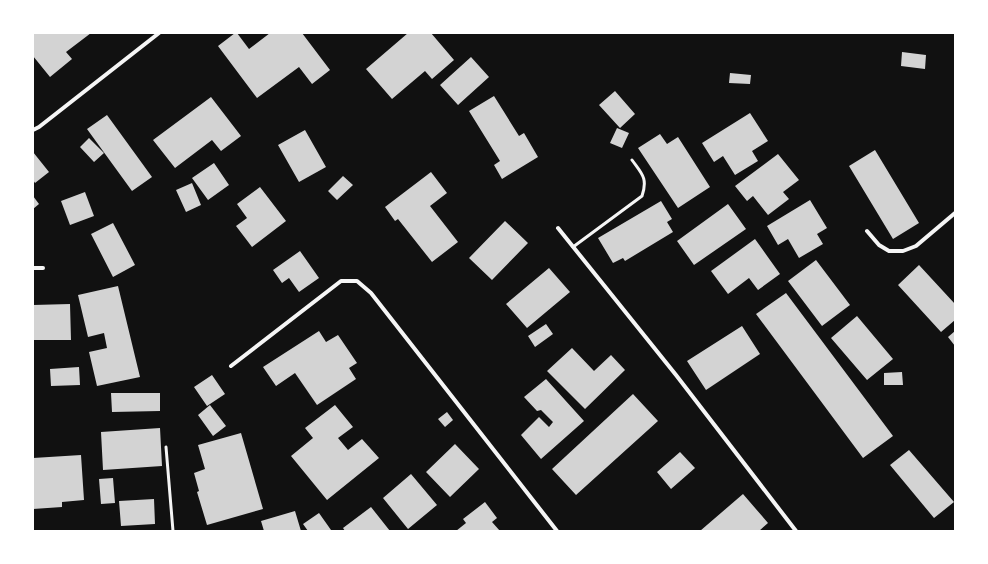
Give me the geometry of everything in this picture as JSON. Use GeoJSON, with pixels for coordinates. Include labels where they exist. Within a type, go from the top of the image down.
{"type":"FeatureCollection","features":[{"type":"Feature","properties":{"kind":"street"},"geometry":{"type":"LineString","coordinates":[[33,130],[159,33]]}},
{"type":"Feature","properties":{"kind":"street"},"geometry":{"type":"LineString","coordinates":[[867,231],[879,245],[889,252],[903,251],[916,246],[955,214]]}},
{"type":"Feature","properties":{"kind":"street"},"geometry":{"type":"LineString","coordinates":[[558,228],[676,375],[796,531]]}},
{"type":"Feature","properties":{"kind":"street"},"geometry":{"type":"LineString","coordinates":[[33,268],[43,268]]}},
{"type":"Feature","properties":{"kind":"street"},"geometry":{"type":"LineString","coordinates":[[231,366],[342,280],[357,282],[371,293],[557,531]]}},
{"type":"Feature","properties":{"kind":"lane"},"geometry":{"type":"LineString","coordinates":[[573,247],[642,196],[646,186],[644,177],[632,160]]}},
{"type":"Feature","properties":{"kind":"lane"},"geometry":{"type":"LineString","coordinates":[[166,447],[172,531]]}},
{"type":"Feature","properties":{"kind":"building"},"geometry":{"type":"Polygon","coordinates":[[[33,33],[91,33],[66,52],[72,59],[50,77],[33,56],[33,33]]]}},
{"type":"Feature","properties":{"kind":"building"},"geometry":{"type":"Polygon","coordinates":[[[237,33],[249,49],[270,33],[302,33],[330,70],[312,84],[299,67],[257,98],[218,46],[237,33]]]}},
{"type":"Feature","properties":{"kind":"building"},"geometry":{"type":"Polygon","coordinates":[[[408,33],[431,33],[454,60],[432,79],[425,71],[392,99],[366,69],[408,33]]]}},
{"type":"Feature","properties":{"kind":"building"},"geometry":{"type":"Polygon","coordinates":[[[902,52],[926,55],[925,69],[901,66],[902,52]]]}},
{"type":"Feature","properties":{"kind":"building"},"geometry":{"type":"Polygon","coordinates":[[[471,57],[489,77],[458,105],[440,85],[471,57]]]}},
{"type":"Feature","properties":{"kind":"building"},"geometry":{"type":"Polygon","coordinates":[[[730,73],[751,75],[750,84],[729,83],[730,73]]]}},
{"type":"Feature","properties":{"kind":"building"},"geometry":{"type":"Polygon","coordinates":[[[615,91],[635,114],[620,128],[599,105],[615,91]]]}},
{"type":"Feature","properties":{"kind":"building"},"geometry":{"type":"Polygon","coordinates":[[[494,96],[519,136],[524,133],[538,157],[502,179],[494,165],[500,161],[469,111],[494,96]]]}},
{"type":"Feature","properties":{"kind":"building"},"geometry":{"type":"Polygon","coordinates":[[[211,97],[241,136],[221,151],[212,140],[175,168],[153,140],[211,97]]]}},
{"type":"Feature","properties":{"kind":"building"},"geometry":{"type":"Polygon","coordinates":[[[750,113],[768,141],[752,151],[758,161],[735,175],[723,156],[714,162],[702,143],[750,113]]]}},
{"type":"Feature","properties":{"kind":"building"},"geometry":{"type":"Polygon","coordinates":[[[107,115],[152,177],[132,191],[87,129],[107,115]]]}},
{"type":"Feature","properties":{"kind":"building"},"geometry":{"type":"Polygon","coordinates":[[[617,128],[629,133],[622,148],[610,143],[617,128]]]}},
{"type":"Feature","properties":{"kind":"building"},"geometry":{"type":"Polygon","coordinates":[[[305,130],[326,167],[299,182],[278,145],[305,130]]]}},
{"type":"Feature","properties":{"kind":"building"},"geometry":{"type":"Polygon","coordinates":[[[660,134],[667,144],[678,137],[710,187],[678,208],[638,148],[660,134]]]}},
{"type":"Feature","properties":{"kind":"building"},"geometry":{"type":"Polygon","coordinates":[[[89,138],[104,153],[94,162],[80,147],[89,138]]]}},
{"type":"Feature","properties":{"kind":"building"},"geometry":{"type":"Polygon","coordinates":[[[875,150],[919,223],[893,239],[849,166],[875,150]]]}},
{"type":"Feature","properties":{"kind":"building"},"geometry":{"type":"Polygon","coordinates":[[[33,152],[49,172],[35,183],[33,180],[33,152]]]}},
{"type":"Feature","properties":{"kind":"building"},"geometry":{"type":"Polygon","coordinates":[[[778,154],[799,180],[783,192],[789,199],[768,215],[753,196],[747,201],[735,186],[778,154]]]}},
{"type":"Feature","properties":{"kind":"building"},"geometry":{"type":"Polygon","coordinates":[[[214,163],[229,185],[208,200],[192,178],[214,163]]]}},
{"type":"Feature","properties":{"kind":"building"},"geometry":{"type":"Polygon","coordinates":[[[431,172],[447,193],[430,206],[458,242],[432,262],[398,219],[395,221],[385,207],[431,172]]]}},
{"type":"Feature","properties":{"kind":"building"},"geometry":{"type":"Polygon","coordinates":[[[343,176],[353,185],[337,200],[328,191],[343,176]]]}},
{"type":"Feature","properties":{"kind":"building"},"geometry":{"type":"Polygon","coordinates":[[[192,183],[201,205],[186,212],[176,190],[192,183]]]}},
{"type":"Feature","properties":{"kind":"building"},"geometry":{"type":"Polygon","coordinates":[[[260,187],[286,221],[252,247],[236,226],[247,218],[237,204],[260,187]]]}},
{"type":"Feature","properties":{"kind":"building"},"geometry":{"type":"Polygon","coordinates":[[[85,192],[94,216],[70,225],[61,201],[85,192]]]}},
{"type":"Feature","properties":{"kind":"building"},"geometry":{"type":"Polygon","coordinates":[[[33,196],[39,204],[33,209],[33,196]]]}},
{"type":"Feature","properties":{"kind":"building"},"geometry":{"type":"Polygon","coordinates":[[[810,200],[827,228],[817,234],[823,244],[799,258],[788,239],[778,245],[767,226],[810,200]]]}},
{"type":"Feature","properties":{"kind":"building"},"geometry":{"type":"Polygon","coordinates":[[[661,201],[672,219],[667,222],[673,232],[625,261],[623,258],[613,263],[598,238],[661,201]]]}},
{"type":"Feature","properties":{"kind":"building"},"geometry":{"type":"Polygon","coordinates":[[[728,204],[746,229],[694,265],[677,241],[728,204]]]}},
{"type":"Feature","properties":{"kind":"building"},"geometry":{"type":"Polygon","coordinates":[[[505,221],[528,243],[492,280],[469,258],[505,221]]]}},
{"type":"Feature","properties":{"kind":"building"},"geometry":{"type":"Polygon","coordinates":[[[113,223],[135,265],[113,277],[91,234],[113,223]]]}},
{"type":"Feature","properties":{"kind":"building"},"geometry":{"type":"Polygon","coordinates":[[[755,239],[780,274],[758,290],[749,278],[728,294],[711,271],[755,239]]]}},
{"type":"Feature","properties":{"kind":"building"},"geometry":{"type":"Polygon","coordinates":[[[300,251],[319,278],[299,292],[289,278],[282,283],[273,270],[300,251]]]}},
{"type":"Feature","properties":{"kind":"building"},"geometry":{"type":"Polygon","coordinates":[[[816,260],[850,305],[822,326],[788,281],[816,260]]]}},
{"type":"Feature","properties":{"kind":"building"},"geometry":{"type":"Polygon","coordinates":[[[919,265],[955,304],[955,320],[941,332],[898,285],[919,265]]]}},
{"type":"Feature","properties":{"kind":"building"},"geometry":{"type":"Polygon","coordinates":[[[549,268],[570,292],[527,328],[506,304],[549,268]]]}},
{"type":"Feature","properties":{"kind":"building"},"geometry":{"type":"Polygon","coordinates":[[[118,286],[140,377],[97,386],[89,352],[107,348],[104,333],[88,337],[78,295],[118,286]]]}},
{"type":"Feature","properties":{"kind":"building"},"geometry":{"type":"Polygon","coordinates":[[[786,293],[893,436],[863,458],[756,314],[786,293]]]}},
{"type":"Feature","properties":{"kind":"building"},"geometry":{"type":"Polygon","coordinates":[[[70,304],[71,340],[33,340],[33,305],[70,304]]]}},
{"type":"Feature","properties":{"kind":"building"},"geometry":{"type":"Polygon","coordinates":[[[857,316],[893,359],[867,380],[831,338],[857,316]]]}},
{"type":"Feature","properties":{"kind":"building"},"geometry":{"type":"Polygon","coordinates":[[[546,324],[553,334],[535,347],[528,336],[546,324]]]}},
{"type":"Feature","properties":{"kind":"building"},"geometry":{"type":"Polygon","coordinates":[[[742,326],[760,354],[706,390],[687,361],[742,326]]]}},
{"type":"Feature","properties":{"kind":"building"},"geometry":{"type":"Polygon","coordinates":[[[319,331],[326,342],[338,335],[357,363],[349,368],[356,379],[317,405],[295,373],[276,386],[263,367],[319,331]]]}},
{"type":"Feature","properties":{"kind":"building"},"geometry":{"type":"Polygon","coordinates":[[[955,331],[955,346],[948,337],[955,331]]]}},
{"type":"Feature","properties":{"kind":"building"},"geometry":{"type":"Polygon","coordinates":[[[572,348],[594,371],[611,355],[625,370],[585,409],[547,371],[572,348]]]}},
{"type":"Feature","properties":{"kind":"building"},"geometry":{"type":"Polygon","coordinates":[[[79,367],[80,385],[51,386],[50,369],[79,367]]]}},
{"type":"Feature","properties":{"kind":"building"},"geometry":{"type":"Polygon","coordinates":[[[902,372],[903,385],[884,385],[884,373],[902,372]]]}},
{"type":"Feature","properties":{"kind":"building"},"geometry":{"type":"Polygon","coordinates":[[[212,375],[225,394],[207,406],[194,387],[212,375]]]}},
{"type":"Feature","properties":{"kind":"building"},"geometry":{"type":"Polygon","coordinates":[[[546,379],[584,421],[541,459],[521,435],[539,417],[549,427],[553,422],[541,410],[537,411],[524,397],[546,379]]]}},
{"type":"Feature","properties":{"kind":"building"},"geometry":{"type":"Polygon","coordinates":[[[111,393],[160,393],[160,411],[112,412],[111,393]]]}},
{"type":"Feature","properties":{"kind":"building"},"geometry":{"type":"Polygon","coordinates":[[[633,394],[658,421],[576,495],[552,469],[633,394]]]}},
{"type":"Feature","properties":{"kind":"building"},"geometry":{"type":"Polygon","coordinates":[[[210,405],[226,426],[213,436],[198,415],[210,405]]]}},
{"type":"Feature","properties":{"kind":"building"},"geometry":{"type":"Polygon","coordinates":[[[335,405],[353,427],[338,438],[348,450],[362,439],[379,458],[327,500],[291,456],[313,438],[305,428],[335,405]]]}},
{"type":"Feature","properties":{"kind":"building"},"geometry":{"type":"Polygon","coordinates":[[[447,412],[453,420],[445,427],[438,419],[447,412]]]}},
{"type":"Feature","properties":{"kind":"building"},"geometry":{"type":"Polygon","coordinates":[[[160,428],[162,466],[103,470],[101,432],[160,428]]]}},
{"type":"Feature","properties":{"kind":"building"},"geometry":{"type":"Polygon","coordinates":[[[241,433],[263,509],[207,525],[197,492],[199,491],[194,473],[205,469],[198,445],[241,433]]]}},
{"type":"Feature","properties":{"kind":"building"},"geometry":{"type":"Polygon","coordinates":[[[455,444],[479,469],[450,497],[426,472],[455,444]]]}},
{"type":"Feature","properties":{"kind":"building"},"geometry":{"type":"Polygon","coordinates":[[[909,450],[954,502],[934,518],[890,465],[909,450]]]}},
{"type":"Feature","properties":{"kind":"building"},"geometry":{"type":"Polygon","coordinates":[[[680,452],[695,468],[671,489],[657,472],[680,452]]]}},
{"type":"Feature","properties":{"kind":"building"},"geometry":{"type":"Polygon","coordinates":[[[81,455],[84,500],[62,502],[62,507],[33,509],[33,458],[81,455]]]}},
{"type":"Feature","properties":{"kind":"building"},"geometry":{"type":"Polygon","coordinates":[[[411,474],[437,505],[408,529],[383,498],[411,474]]]}},
{"type":"Feature","properties":{"kind":"building"},"geometry":{"type":"Polygon","coordinates":[[[113,478],[115,503],[101,504],[99,479],[113,478]]]}},
{"type":"Feature","properties":{"kind":"building"},"geometry":{"type":"Polygon","coordinates":[[[743,494],[768,523],[759,531],[700,531],[743,494]]]}},
{"type":"Feature","properties":{"kind":"building"},"geometry":{"type":"Polygon","coordinates":[[[154,499],[155,524],[121,526],[119,501],[154,499]]]}},
{"type":"Feature","properties":{"kind":"building"},"geometry":{"type":"Polygon","coordinates":[[[485,502],[497,518],[492,522],[500,531],[456,531],[466,523],[463,519],[485,502]]]}},
{"type":"Feature","properties":{"kind":"building"},"geometry":{"type":"Polygon","coordinates":[[[371,507],[390,531],[345,531],[343,528],[371,507]]]}},
{"type":"Feature","properties":{"kind":"building"},"geometry":{"type":"Polygon","coordinates":[[[295,511],[301,531],[264,531],[261,521],[295,511]]]}},
{"type":"Feature","properties":{"kind":"building"},"geometry":{"type":"Polygon","coordinates":[[[319,513],[331,530],[308,531],[303,524],[319,513]]]}}]}
